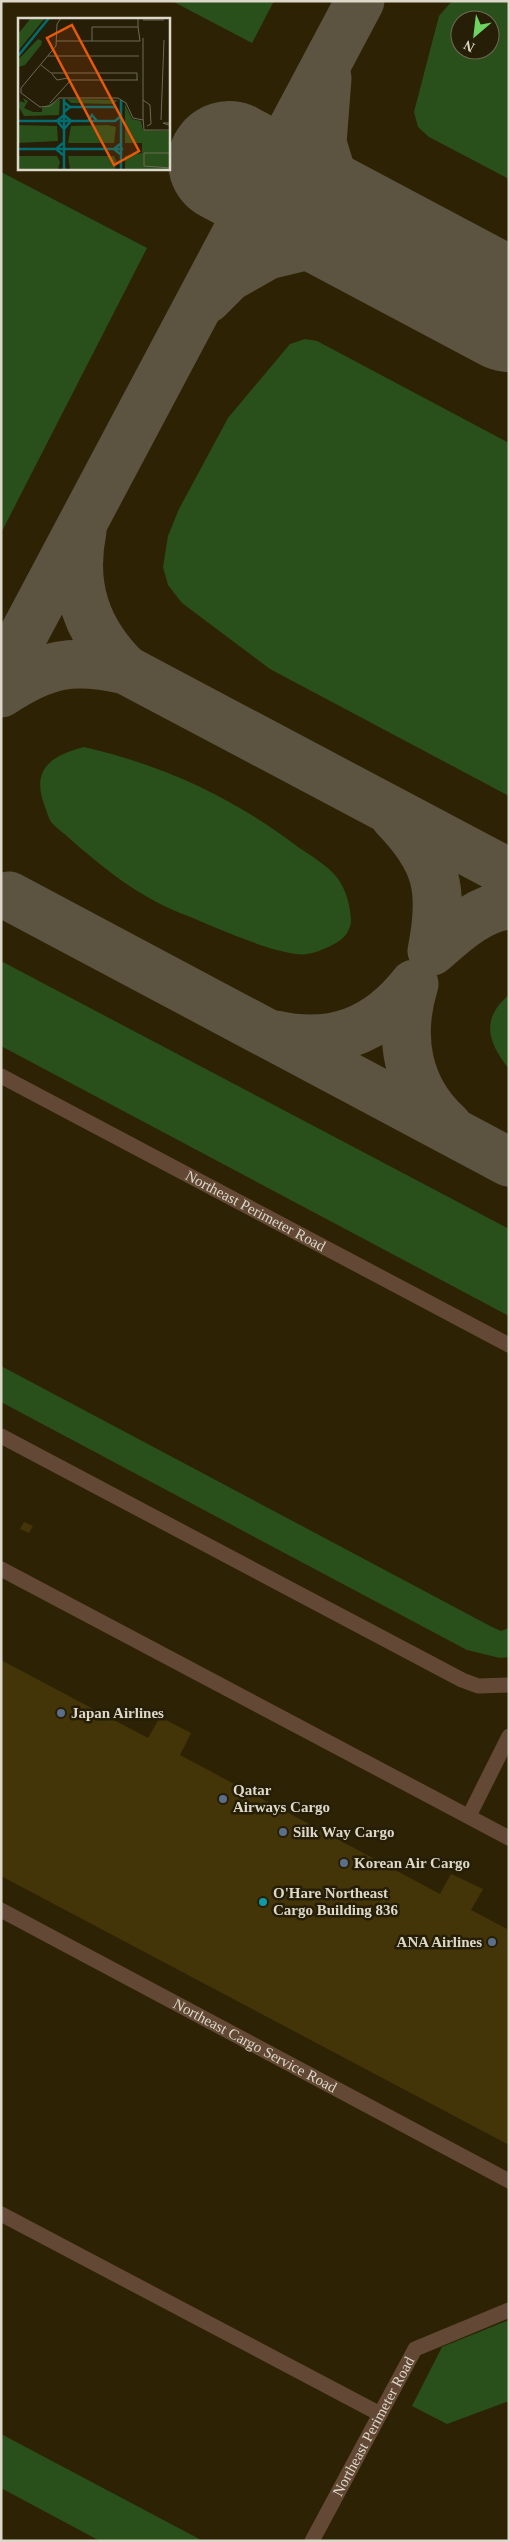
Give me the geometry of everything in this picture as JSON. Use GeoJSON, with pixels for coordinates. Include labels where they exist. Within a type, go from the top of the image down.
{"type":"FeatureCollection","features":[{"type":"Feature","properties":{"kind":"street","name":"Northeast Perimeter Road"},"geometry":{"type":"LineString","coordinates":[[1,1076],[509,1345]]}},
{"type":"Feature","properties":{"kind":"street"},"geometry":{"type":"LineString","coordinates":[[1,1436],[462,1680],[478,1686],[506,1690]]}},
{"type":"Feature","properties":{"kind":"street"},"geometry":{"type":"LineString","coordinates":[[1,1569],[509,1838]]}},
{"type":"Feature","properties":{"kind":"street"},"geometry":{"type":"LineString","coordinates":[[469,1816],[509,1736]]}},
{"type":"Feature","properties":{"kind":"street","name":"Northeast Cargo Service Road"},"geometry":{"type":"LineString","coordinates":[[1,1910],[509,2181]]}},
{"type":"Feature","properties":{"kind":"street"},"geometry":{"type":"LineString","coordinates":[[1,2214],[380,2414]]}},
{"type":"Feature","properties":{"kind":"street","name":"Northeast Perimeter Road"},"geometry":{"type":"LineString","coordinates":[[312,2541],[415,2349],[509,2310]]}},
{"type":"Feature","properties":{"kind":"shaded area"},"geometry":{"type":"Polygon","coordinates":[[[1,1],[509,1],[509,2541],[1,2541],[1,1]]]}},
{"type":"Feature","properties":{"kind":"green space"},"geometry":{"type":"Polygon","coordinates":[[[172,1],[274,1],[252,43],[172,1]]]}},
{"type":"Feature","properties":{"kind":"green space"},"geometry":{"type":"Polygon","coordinates":[[[452,1],[509,1],[509,179],[429,137],[418,127],[414,112],[439,16],[452,1]]]}},
{"type":"Feature","properties":{"kind":"green space"},"geometry":{"type":"Polygon","coordinates":[[[1,172],[147,248],[1,533],[1,172]]]}},
{"type":"Feature","properties":{"kind":"green space"},"geometry":{"type":"Polygon","coordinates":[[[305,339],[317,341],[509,443],[509,796],[270,669],[182,603],[168,585],[163,567],[168,536],[179,509],[228,418],[290,344],[305,339]]]}},
{"type":"Feature","properties":{"kind":"green space"},"geometry":{"type":"Polygon","coordinates":[[[84,747],[142,763],[197,785],[249,813],[316,859],[337,878],[346,895],[351,920],[350,928],[346,935],[337,942],[311,953],[296,954],[268,947],[150,899],[94,860],[51,822],[44,804],[40,781],[43,772],[54,759],[84,747]]]}},
{"type":"Feature","properties":{"kind":"green space"},"geometry":{"type":"Polygon","coordinates":[[[1,961],[509,1229],[509,1316],[1,1046],[1,961]]]}},
{"type":"Feature","properties":{"kind":"green space"},"geometry":{"type":"Polygon","coordinates":[[[509,995],[509,1069],[496,1050],[490,1031],[494,1013],[509,995]]]}},
{"type":"Feature","properties":{"kind":"green space"},"geometry":{"type":"Polygon","coordinates":[[[1,1366],[492,1627],[501,1631],[509,1628],[509,1657],[500,1658],[467,1650],[1,1402],[1,1366]]]}},
{"type":"Feature","properties":{"kind":"green space"},"geometry":{"type":"Polygon","coordinates":[[[509,2320],[509,2401],[447,2424],[412,2406],[442,2347],[509,2320]]]}},
{"type":"Feature","properties":{"kind":"green space"},"geometry":{"type":"Polygon","coordinates":[[[1,2434],[203,2541],[100,2541],[1,2488],[1,2434]]]}},
{"type":"Feature","properties":{"kind":"building"},"geometry":{"type":"Polygon","coordinates":[[[24,1522],[33,1526],[29,1533],[20,1529],[24,1522]]]}},
{"type":"Feature","properties":{"kind":"building","name":"O'Hare Northeast Cargo Building 836"},"geometry":{"type":"Polygon","coordinates":[[[1,1660],[148,1738],[159,1719],[166,1720],[191,1733],[180,1755],[440,1894],[451,1874],[483,1889],[471,1910],[509,1930],[509,2145],[1,1876],[1,1660]]]}},
{"type":"Feature","properties":{"kind":"taxiway"},"geometry":{"type":"LineString","coordinates":[[1,677],[360,1]]}},
{"type":"Feature","properties":{"kind":"taxiway"},"geometry":{"type":"LineString","coordinates":[[207,299],[229,277],[268,255],[326,241],[382,244],[338,195],[322,143],[327,78]]}},
{"type":"Feature","properties":{"kind":"taxiway"},"geometry":{"type":"LineString","coordinates":[[82,531],[79,570],[85,606],[101,640],[126,670]]}},
{"type":"Feature","properties":{"kind":"taxiway"},"geometry":{"type":"LineString","coordinates":[[1,693],[32,675],[61,666],[90,664],[126,670],[509,873]]}},
{"type":"Feature","properties":{"kind":"taxiway"},"geometry":{"type":"LineString","coordinates":[[395,817],[421,848],[434,878],[437,894],[437,911],[432,951],[477,916],[498,907],[509,905]]}},
{"type":"Feature","properties":{"kind":"taxiway"},"geometry":{"type":"LineString","coordinates":[[9,896],[509,1162]]}},
{"type":"Feature","properties":{"kind":"taxiway"},"geometry":{"type":"LineString","coordinates":[[275,1035],[316,1039],[335,1037],[353,1032],[385,1013],[414,984],[409,1003],[407,1023],[409,1060],[423,1095],[448,1126]]}},
{"type":"Feature","properties":{"kind":"runway"},"geometry":{"type":"LineString","coordinates":[[229,162],[509,311]]}},
{"type":"Feature","properties":{"kind":"place","name":"Japan Airlines"},"geometry":{"type":"Point","coordinates":[61,1713]}},
{"type":"Feature","properties":{"kind":"place","name":"Qatar Airways Cargo"},"geometry":{"type":"Point","coordinates":[223,1799]}},
{"type":"Feature","properties":{"kind":"place","name":"Silk Way Cargo"},"geometry":{"type":"Point","coordinates":[283,1832]}},
{"type":"Feature","properties":{"kind":"place","name":"Korean Air Cargo"},"geometry":{"type":"Point","coordinates":[344,1863]}},
{"type":"Feature","properties":{"kind":"place","name":"O'Hare Northeast Cargo Building 836"},"geometry":{"type":"Point","coordinates":[263,1902]}},
{"type":"Feature","properties":{"kind":"place","name":"ANA Airlines"},"geometry":{"type":"Point","coordinates":[492,1942]}}]}
